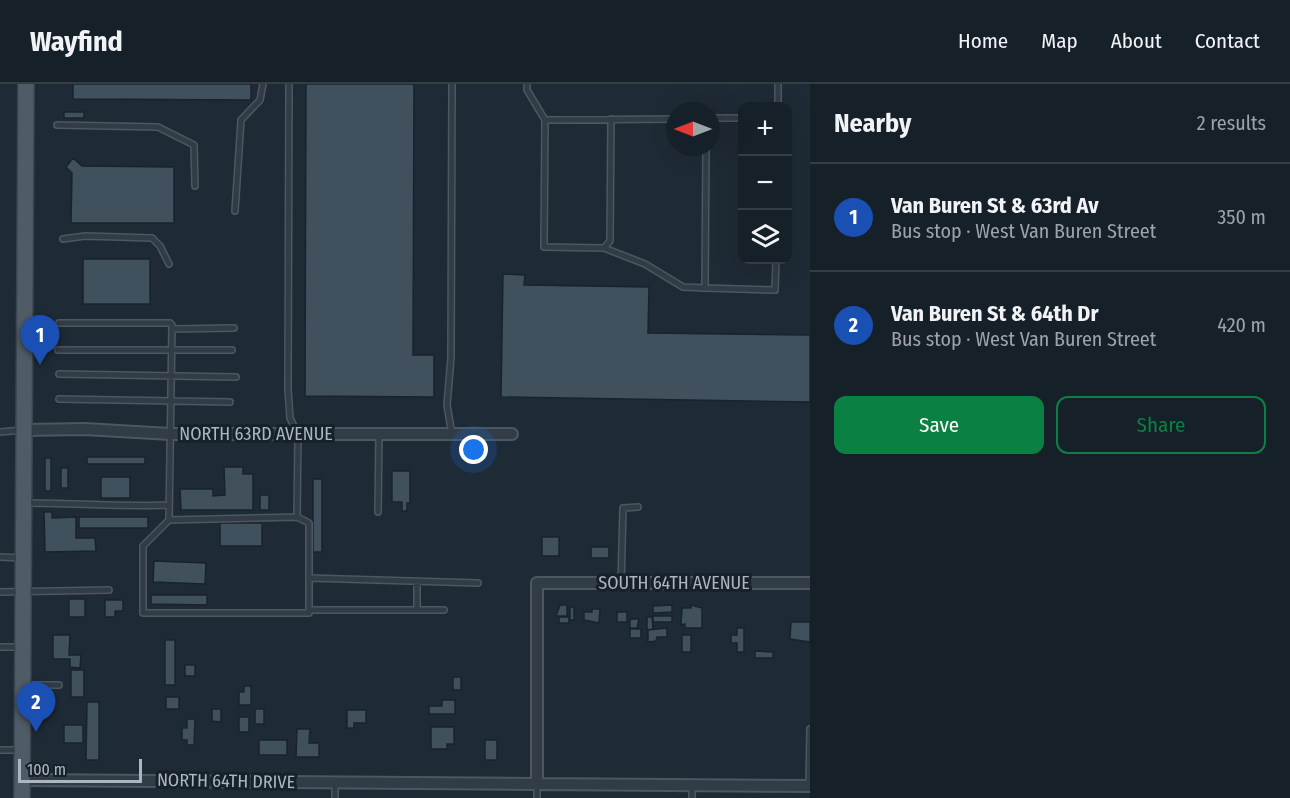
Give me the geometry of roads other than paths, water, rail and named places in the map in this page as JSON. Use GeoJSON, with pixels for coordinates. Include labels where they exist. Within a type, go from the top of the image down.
{"type":"FeatureCollection","features":[{"type":"Feature","properties":{"kind":"main road"},"geometry":{"type":"LineString","coordinates":[[22,798],[26,84]]}},
{"type":"Feature","properties":{"kind":"street","name":"NORTH 63RD AVENUE"},"geometry":{"type":"LineString","coordinates":[[24,430],[85,429],[170,434],[512,434]]}},
{"type":"Feature","properties":{"kind":"street","name":"SOUTH 64TH AVENUE"},"geometry":{"type":"LineString","coordinates":[[537,786],[537,583],[810,583]]}},
{"type":"Feature","properties":{"kind":"street","name":"NORTH 64TH DRIVE"},"geometry":{"type":"LineString","coordinates":[[22,780],[537,786],[809,786]]}},
{"type":"Feature","properties":{"kind":"lane"},"geometry":{"type":"LineString","coordinates":[[235,211],[241,120],[260,100],[263,84]]}},
{"type":"Feature","properties":{"kind":"lane"},"geometry":{"type":"LineString","coordinates":[[289,84],[288,389],[290,418],[298,435],[297,517]]}},
{"type":"Feature","properties":{"kind":"lane"},"geometry":{"type":"LineString","coordinates":[[452,84],[451,358],[447,405],[452,434]]}},
{"type":"Feature","properties":{"kind":"lane"},"geometry":{"type":"LineString","coordinates":[[527,84],[545,120],[544,247],[604,248],[645,264],[683,287],[775,290],[776,264]]}},
{"type":"Feature","properties":{"kind":"lane"},"geometry":{"type":"LineString","coordinates":[[778,84],[778,102]]}},
{"type":"Feature","properties":{"kind":"lane"},"geometry":{"type":"LineString","coordinates":[[720,118],[738,118]]}},
{"type":"Feature","properties":{"kind":"lane"},"geometry":{"type":"LineString","coordinates":[[604,248],[610,241],[610,119]]}},
{"type":"Feature","properties":{"kind":"lane"},"geometry":{"type":"LineString","coordinates":[[545,120],[666,119]]}},
{"type":"Feature","properties":{"kind":"lane"},"geometry":{"type":"LineString","coordinates":[[57,125],[158,127],[194,145],[195,186]]}},
{"type":"Feature","properties":{"kind":"lane"},"geometry":{"type":"LineString","coordinates":[[705,288],[706,156]]}},
{"type":"Feature","properties":{"kind":"lane"},"geometry":{"type":"LineString","coordinates":[[63,239],[86,236],[152,238],[160,246],[169,264]]}},
{"type":"Feature","properties":{"kind":"lane"},"geometry":{"type":"LineString","coordinates":[[59,323],[170,323],[172,329],[169,520]]}},
{"type":"Feature","properties":{"kind":"lane"},"geometry":{"type":"LineString","coordinates":[[172,329],[234,328]]}},
{"type":"Feature","properties":{"kind":"lane"},"geometry":{"type":"LineString","coordinates":[[58,350],[232,350]]}},
{"type":"Feature","properties":{"kind":"lane"},"geometry":{"type":"LineString","coordinates":[[58,374],[236,377]]}},
{"type":"Feature","properties":{"kind":"lane"},"geometry":{"type":"LineString","coordinates":[[58,399],[230,402]]}},
{"type":"Feature","properties":{"kind":"lane","name":"NORTH 63RD AVENUE"},"geometry":{"type":"LineString","coordinates":[[0,432],[24,430]]}},
{"type":"Feature","properties":{"kind":"lane"},"geometry":{"type":"LineString","coordinates":[[378,512],[379,435]]}},
{"type":"Feature","properties":{"kind":"lane"},"geometry":{"type":"LineString","coordinates":[[24,503],[80,503],[114,507],[169,505]]}},
{"type":"Feature","properties":{"kind":"lane"},"geometry":{"type":"LineString","coordinates":[[621,583],[623,508],[638,507]]}},
{"type":"Feature","properties":{"kind":"lane"},"geometry":{"type":"LineString","coordinates":[[297,517],[309,524],[309,613],[143,613],[143,546],[169,520],[297,517]]}},
{"type":"Feature","properties":{"kind":"lane"},"geometry":{"type":"LineString","coordinates":[[0,557],[24,558]]}},
{"type":"Feature","properties":{"kind":"lane"},"geometry":{"type":"LineString","coordinates":[[309,578],[477,583]]}},
{"type":"Feature","properties":{"kind":"lane"},"geometry":{"type":"LineString","coordinates":[[417,581],[417,610]]}},
{"type":"Feature","properties":{"kind":"lane"},"geometry":{"type":"LineString","coordinates":[[0,592],[109,590]]}},
{"type":"Feature","properties":{"kind":"lane"},"geometry":{"type":"LineString","coordinates":[[309,610],[444,610]]}},
{"type":"Feature","properties":{"kind":"lane"},"geometry":{"type":"LineString","coordinates":[[0,647],[23,647]]}},
{"type":"Feature","properties":{"kind":"lane"},"geometry":{"type":"LineString","coordinates":[[23,685],[59,685]]}},
{"type":"Feature","properties":{"kind":"lane"},"geometry":{"type":"LineString","coordinates":[[809,786],[810,729]]}},
{"type":"Feature","properties":{"kind":"lane"},"geometry":{"type":"LineString","coordinates":[[0,750],[23,750]]}},
{"type":"Feature","properties":{"kind":"lane"},"geometry":{"type":"LineString","coordinates":[[335,783],[335,798]]}},
{"type":"Feature","properties":{"kind":"lane"},"geometry":{"type":"LineString","coordinates":[[537,786],[537,798]]}},
{"type":"Feature","properties":{"kind":"lane"},"geometry":{"type":"LineString","coordinates":[[692,786],[692,798]]}},
{"type":"Feature","properties":{"kind":"place","name":"Van Buren St & 63rd Av"},"geometry":{"type":"Point","coordinates":[40,365]}},
{"type":"Feature","properties":{"kind":"place","name":"Van Buren St & 64th Dr"},"geometry":{"type":"Point","coordinates":[36,732]}}]}
